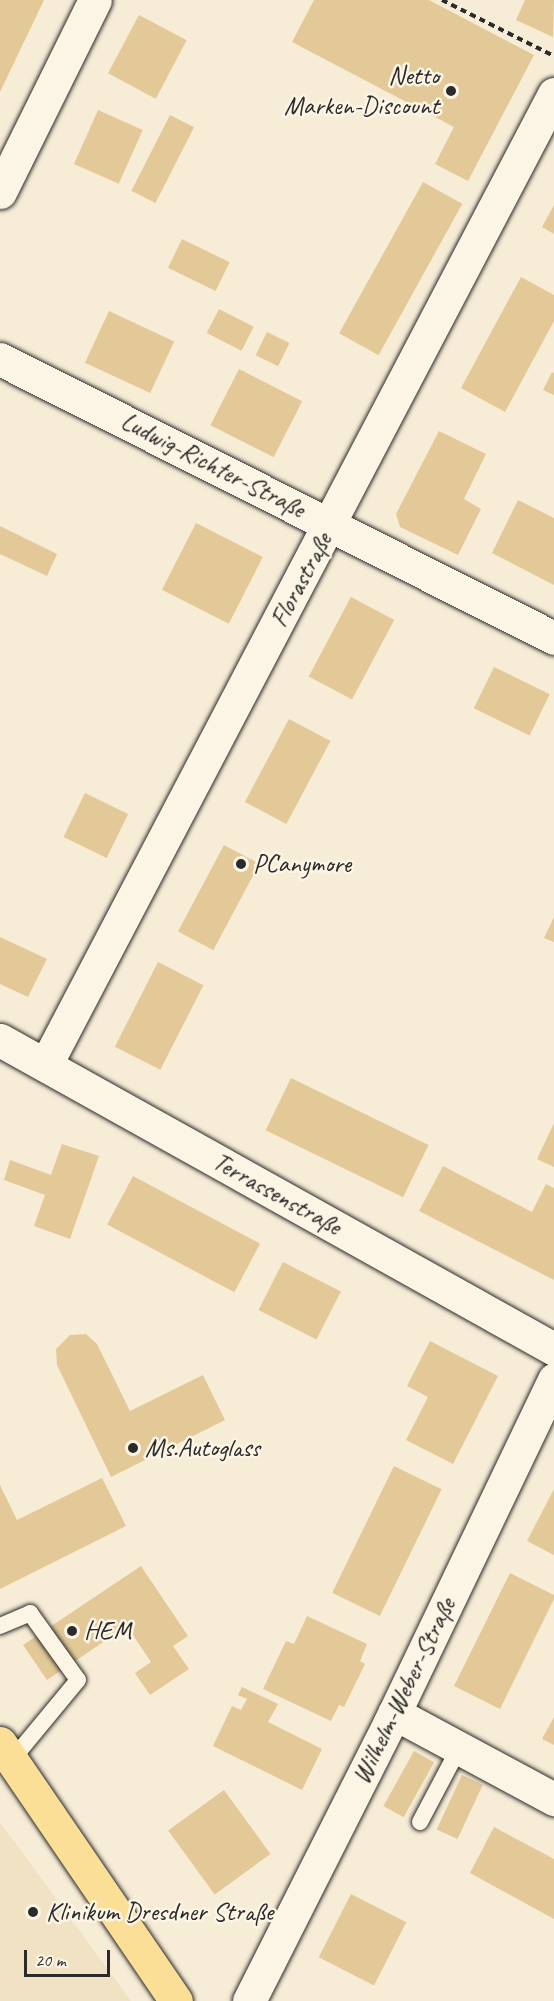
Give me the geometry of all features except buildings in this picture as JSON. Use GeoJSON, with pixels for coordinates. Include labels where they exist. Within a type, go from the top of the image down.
{"type":"FeatureCollection","features":[{"type":"Feature","properties":{"kind":"main road"},"geometry":{"type":"LineString","coordinates":[[5,1752],[176,2001]]}},
{"type":"Feature","properties":{"kind":"street"},"geometry":{"type":"LineString","coordinates":[[0,192],[95,0]]}},
{"type":"Feature","properties":{"kind":"street","name":"Florastraße"},"geometry":{"type":"LineString","coordinates":[[46,1064],[554,94]]}},
{"type":"Feature","properties":{"kind":"street","name":"Ludwig-Richter-Straße"},"geometry":{"type":"LineString","coordinates":[[0,358],[554,638]]}},
{"type":"Feature","properties":{"kind":"street","name":"Terrassenstraße"},"geometry":{"type":"LineString","coordinates":[[0,1040],[554,1349]]}},
{"type":"Feature","properties":{"kind":"street","name":"Wilhelm-Weber-Straße"},"geometry":{"type":"LineString","coordinates":[[249,2001],[394,1713],[554,1379]]}},
{"type":"Feature","properties":{"kind":"street"},"geometry":{"type":"LineString","coordinates":[[394,1713],[554,1798]]}},
{"type":"Feature","properties":{"kind":"lane"},"geometry":{"type":"LineString","coordinates":[[0,1626],[30,1613],[78,1680],[5,1752]]}},
{"type":"Feature","properties":{"kind":"lane"},"geometry":{"type":"LineString","coordinates":[[420,1822],[459,1748]]}},
{"type":"Feature","properties":{"kind":"path"},"geometry":{"type":"LineString","coordinates":[[442,0],[554,56]]}},
{"type":"Feature","properties":{"kind":"shaded area","name":"Klinikum Dresdner Straße"},"geometry":{"type":"Polygon","coordinates":[[[0,1822],[131,2001],[0,2001],[0,1822]]]}},
{"type":"Feature","properties":{"kind":"place","name":"Netto Marken-Discount"},"geometry":{"type":"Point","coordinates":[451,91]}},
{"type":"Feature","properties":{"kind":"place","name":"PCanymore"},"geometry":{"type":"Point","coordinates":[241,864]}},
{"type":"Feature","properties":{"kind":"place","name":"Ms.Autoglass"},"geometry":{"type":"Point","coordinates":[133,1448]}},
{"type":"Feature","properties":{"kind":"place","name":"HEM"},"geometry":{"type":"Point","coordinates":[72,1631]}},
{"type":"Feature","properties":{"kind":"place","name":"Klinikum Dresdner Straße"},"geometry":{"type":"Point","coordinates":[33,1912]}}]}
